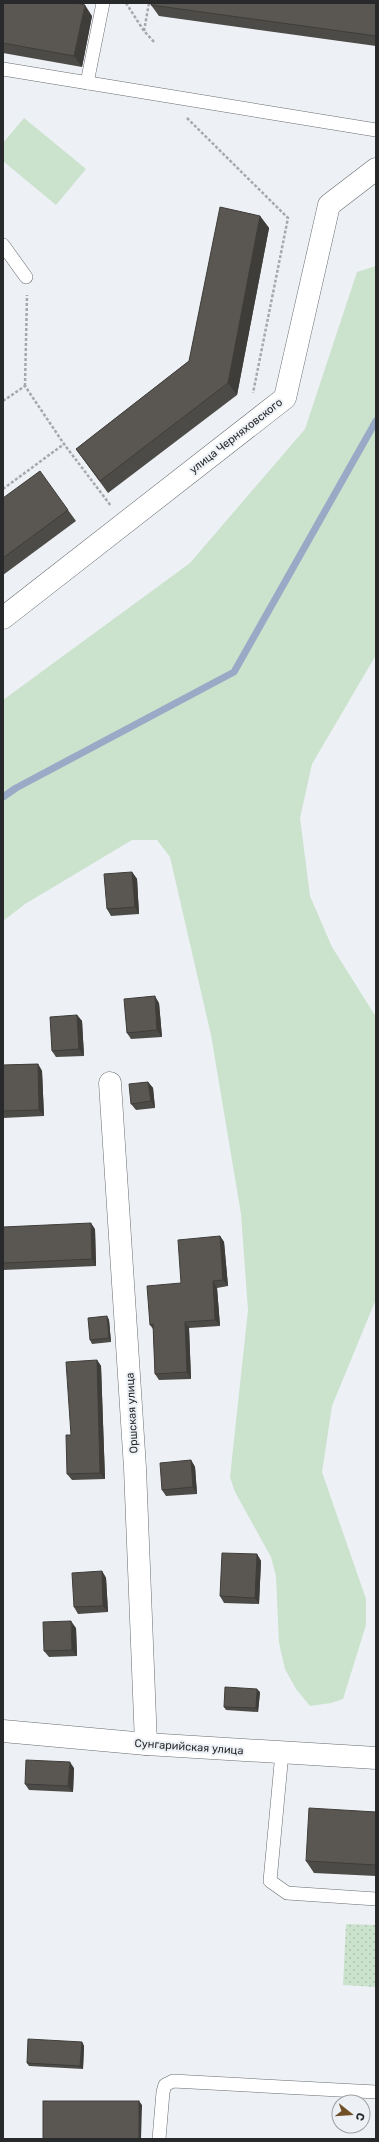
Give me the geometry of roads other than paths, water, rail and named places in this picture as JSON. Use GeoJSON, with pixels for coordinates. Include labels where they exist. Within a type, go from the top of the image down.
{"type":"FeatureCollection","features":[{"type":"Feature","properties":{"kind":"street","name":"улица Черняховского"},"geometry":{"type":"LineString","coordinates":[[3,618],[285,398],[329,205],[376,169]]}},
{"type":"Feature","properties":{"kind":"street","name":"Оршская улица"},"geometry":{"type":"LineString","coordinates":[[110,1083],[135,1468],[146,1744]]}},
{"type":"Feature","properties":{"kind":"street","name":"Сунгарийская улица"},"geometry":{"type":"LineString","coordinates":[[3,1731],[146,1744],[376,1758]]}},
{"type":"Feature","properties":{"kind":"lane"},"geometry":{"type":"LineString","coordinates":[[87,82],[103,3]]}},
{"type":"Feature","properties":{"kind":"lane"},"geometry":{"type":"LineString","coordinates":[[3,69],[376,130]]}},
{"type":"Feature","properties":{"kind":"lane"},"geometry":{"type":"LineString","coordinates":[[3,245],[26,283]]}},
{"type":"Feature","properties":{"kind":"lane"},"geometry":{"type":"LineString","coordinates":[[282,1753],[270,1881],[287,1893],[376,1899]]}},
{"type":"Feature","properties":{"kind":"lane"},"geometry":{"type":"LineString","coordinates":[[159,2139],[163,2092],[165,2085],[173,2081],[376,2092]]}},
{"type":"Feature","properties":{"kind":"waterway"},"geometry":{"type":"LineString","coordinates":[[3,797],[16,788],[234,672],[376,421]]}}]}
